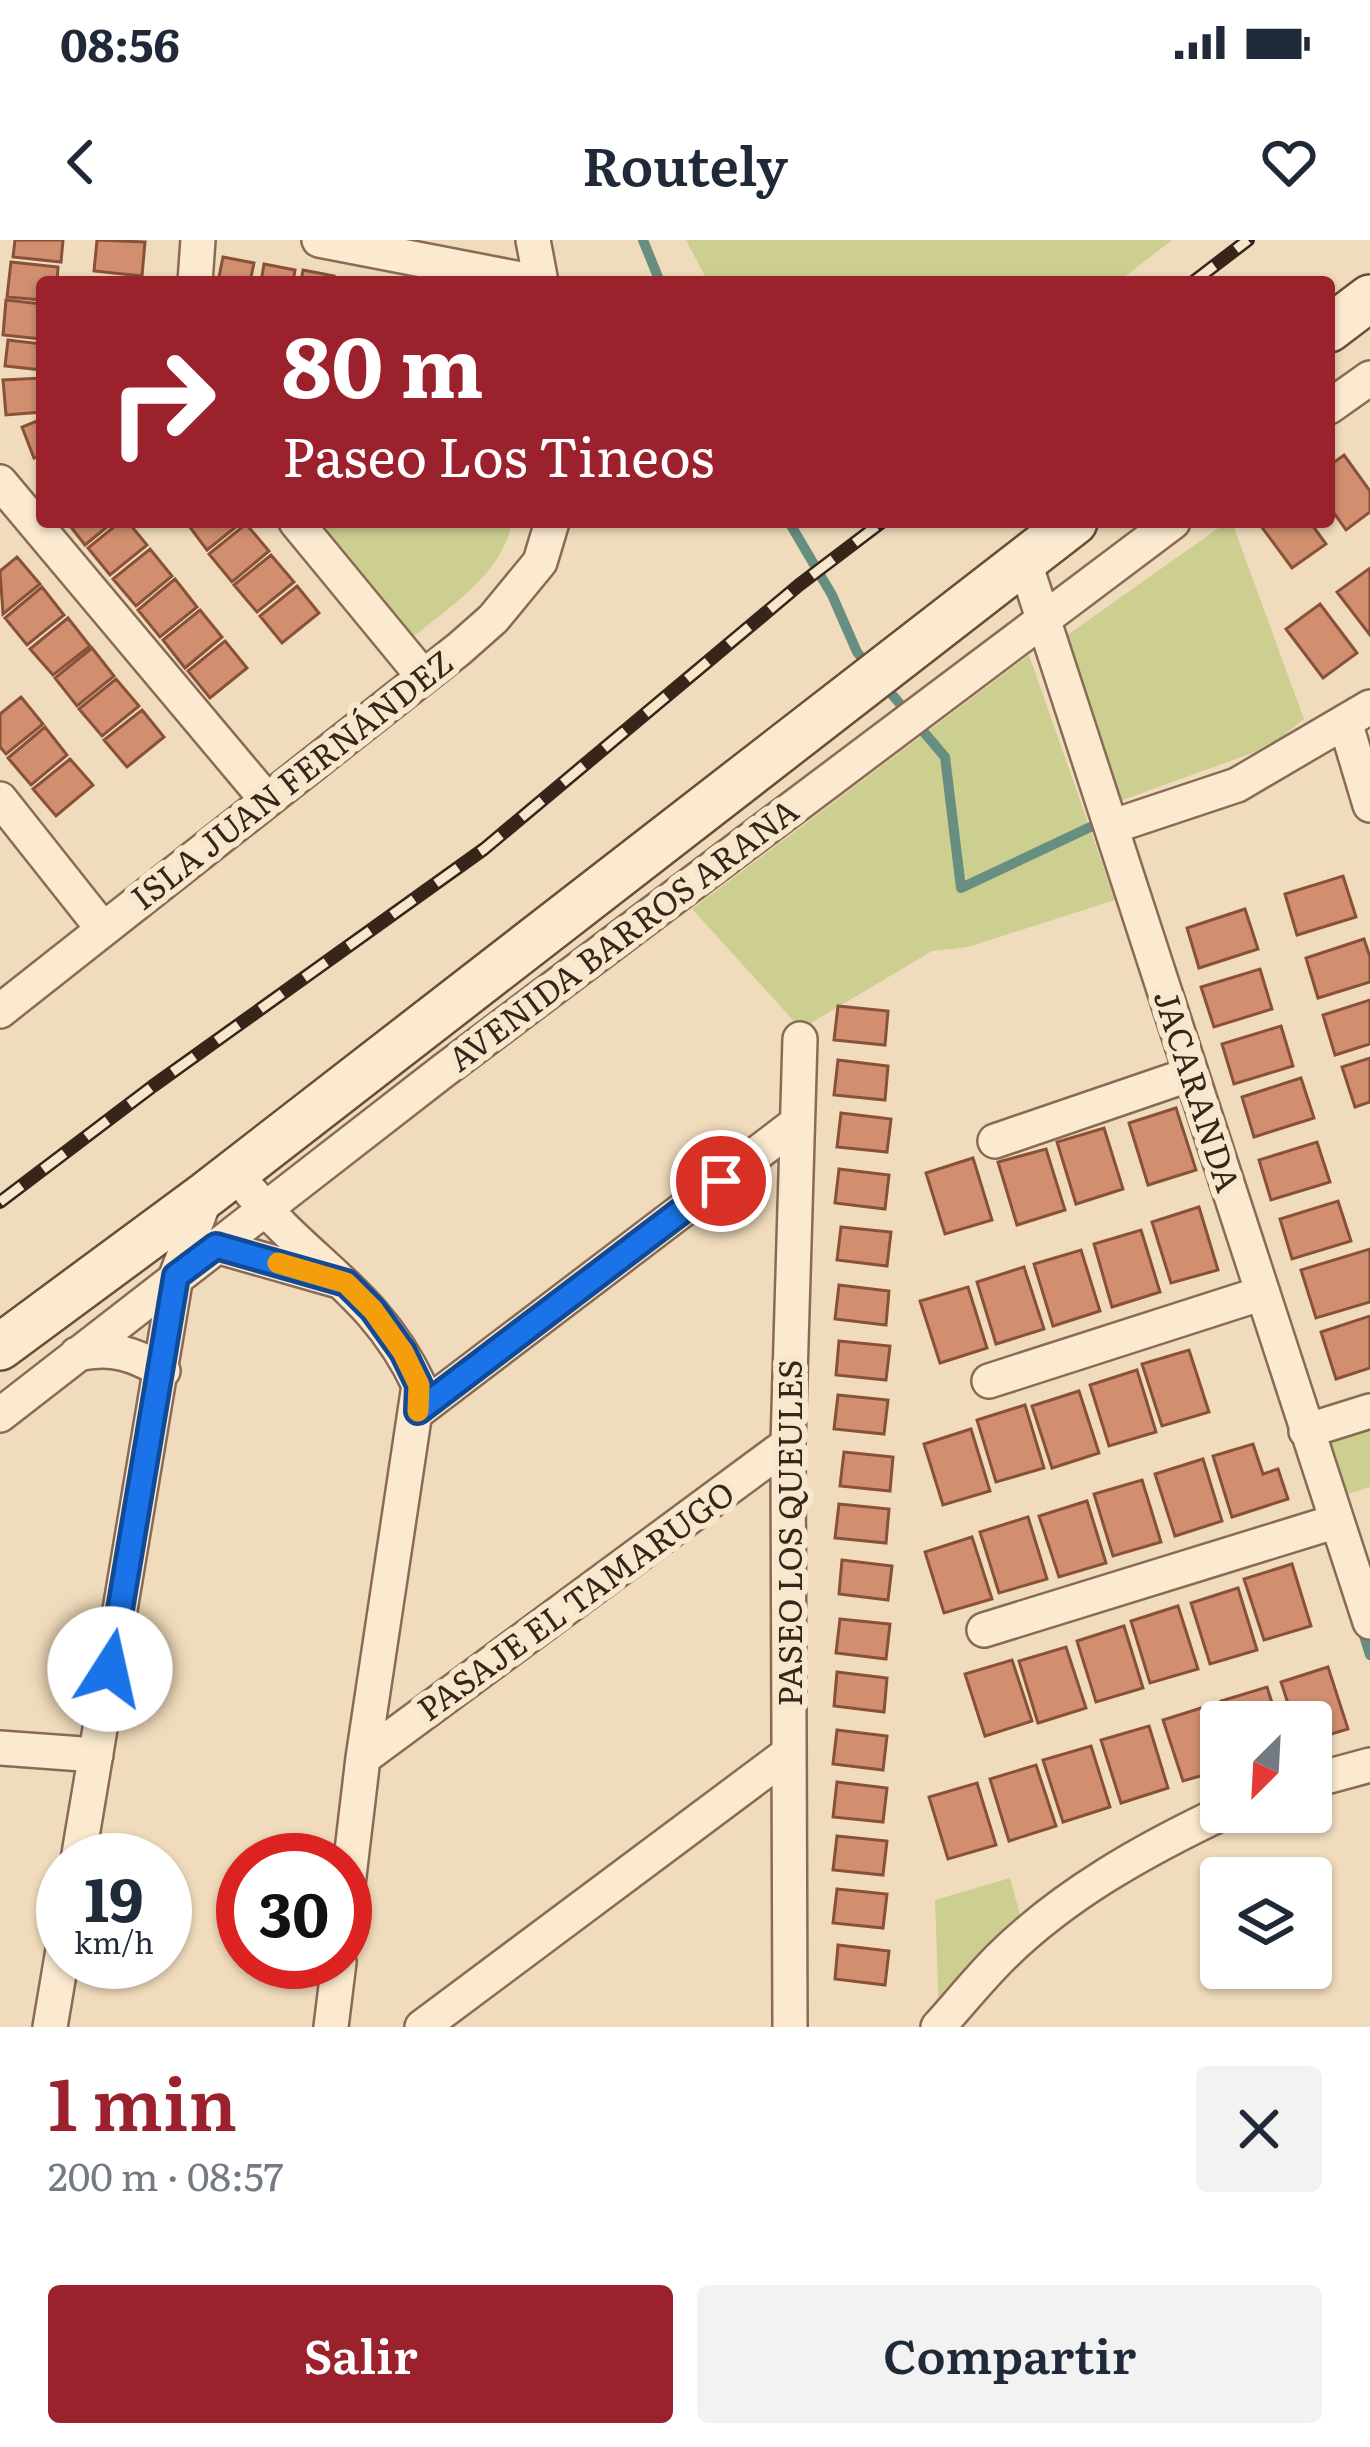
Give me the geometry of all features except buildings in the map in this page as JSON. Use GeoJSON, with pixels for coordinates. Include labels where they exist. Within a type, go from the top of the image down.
{"type":"FeatureCollection","features":[{"type":"Feature","properties":{"kind":"main road"},"geometry":{"type":"LineString","coordinates":[[1335,324],[1370,298]]}},
{"type":"Feature","properties":{"kind":"main road","name":"AVENIDA BARROS ARANA"},"geometry":{"type":"LineString","coordinates":[[0,1347],[221,1183],[1066,528]]}},
{"type":"Feature","properties":{"kind":"street"},"geometry":{"type":"LineString","coordinates":[[195,276],[198,240]]}},
{"type":"Feature","properties":{"kind":"street"},"geometry":{"type":"LineString","coordinates":[[319,240],[508,276]]}},
{"type":"Feature","properties":{"kind":"street"},"geometry":{"type":"LineString","coordinates":[[533,240],[538,276]]}},
{"type":"Feature","properties":{"kind":"street"},"geometry":{"type":"LineString","coordinates":[[1335,403],[1370,378]]}},
{"type":"Feature","properties":{"kind":"street"},"geometry":{"type":"LineString","coordinates":[[0,482],[36,525]]}},
{"type":"Feature","properties":{"kind":"street"},"geometry":{"type":"LineString","coordinates":[[39,528],[266,799]]}},
{"type":"Feature","properties":{"kind":"street"},"geometry":{"type":"LineString","coordinates":[[301,528],[422,675]]}},
{"type":"Feature","properties":{"kind":"street","name":"ISLA JUAN FERNÁNDEZ"},"geometry":{"type":"LineString","coordinates":[[0,1011],[459,649],[518,591],[540,562],[550,528]]}},
{"type":"Feature","properties":{"kind":"street","name":"AVENIDA BARROS ARANA"},"geometry":{"type":"LineString","coordinates":[[0,1415],[264,1208],[1165,528]]}},
{"type":"Feature","properties":{"kind":"street","name":"JACARANDA"},"geometry":{"type":"LineString","coordinates":[[1024,560],[1370,1622]]}},
{"type":"Feature","properties":{"kind":"street"},"geometry":{"type":"LineString","coordinates":[[1111,827],[1237,785],[1358,716],[1370,805]]}},
{"type":"Feature","properties":{"kind":"street"},"geometry":{"type":"LineString","coordinates":[[0,799],[103,929]]}},
{"type":"Feature","properties":{"kind":"street","name":"PASEO LOS QUEULES"},"geometry":{"type":"LineString","coordinates":[[790,2027],[788,1444],[800,1039]]}},
{"type":"Feature","properties":{"kind":"street"},"geometry":{"type":"LineString","coordinates":[[995,1141],[1192,1074]]}},
{"type":"Feature","properties":{"kind":"street"},"geometry":{"type":"LineString","coordinates":[[418,1411],[797,1123]]}},
{"type":"Feature","properties":{"kind":"street"},"geometry":{"type":"LineString","coordinates":[[82,1833],[176,1276],[221,1183],[264,1208],[373,1310],[403,1352],[419,1385],[354,1833]]}},
{"type":"Feature","properties":{"kind":"street"},"geometry":{"type":"LineString","coordinates":[[216,1246],[346,1283]]}},
{"type":"Feature","properties":{"kind":"street"},"geometry":{"type":"LineString","coordinates":[[129,1251],[176,1276]]}},
{"type":"Feature","properties":{"kind":"street"},"geometry":{"type":"LineString","coordinates":[[989,1382],[1263,1293]]}},
{"type":"Feature","properties":{"kind":"street"},"geometry":{"type":"LineString","coordinates":[[77,1354],[110,1349],[163,1371]]}},
{"type":"Feature","properties":{"kind":"street"},"geometry":{"type":"LineString","coordinates":[[1306,1431],[1370,1411]]}},
{"type":"Feature","properties":{"kind":"street","name":"PASAJE EL TAMARUGO"},"geometry":{"type":"LineString","coordinates":[[363,1758],[788,1444]]}},
{"type":"Feature","properties":{"kind":"street"},"geometry":{"type":"LineString","coordinates":[[984,1630],[1337,1521]]}},
{"type":"Feature","properties":{"kind":"street"},"geometry":{"type":"LineString","coordinates":[[0,1748],[95,1754]]}},
{"type":"Feature","properties":{"kind":"street"},"geometry":{"type":"LineString","coordinates":[[422,2027],[789,1753]]}},
{"type":"Feature","properties":{"kind":"street"},"geometry":{"type":"LineString","coordinates":[[1332,1775],[1370,1765]]}},
{"type":"Feature","properties":{"kind":"street"},"geometry":{"type":"LineString","coordinates":[[938,2027],[1002,1956],[1052,1913],[1164,1841],[1200,1824]]}},
{"type":"Feature","properties":{"kind":"street"},"geometry":{"type":"LineString","coordinates":[[50,2027],[56,1989]]}},
{"type":"Feature","properties":{"kind":"street"},"geometry":{"type":"LineString","coordinates":[[331,2027],[336,1989]]}},
{"type":"Feature","properties":{"kind":"green space"},"geometry":{"type":"Polygon","coordinates":[[[686,240],[1172,240],[1126,276],[705,276],[686,240]]]}},
{"type":"Feature","properties":{"kind":"green space"},"geometry":{"type":"Polygon","coordinates":[[[311,528],[510,528],[487,573],[414,636],[405,635],[311,528]]]}},
{"type":"Feature","properties":{"kind":"green space"},"geometry":{"type":"Polygon","coordinates":[[[1219,528],[1234,528],[1304,719],[1269,747],[1120,801],[1066,636],[1219,528]]]}},
{"type":"Feature","properties":{"kind":"green space"},"geometry":{"type":"Polygon","coordinates":[[[1029,655],[1115,900],[968,947],[932,951],[801,1029],[692,909],[1029,655]]]}},
{"type":"Feature","properties":{"kind":"green space"},"geometry":{"type":"Polygon","coordinates":[[[1370,1427],[1370,1487],[1339,1497],[1321,1445],[1370,1427]]]}},
{"type":"Feature","properties":{"kind":"green space"},"geometry":{"type":"Polygon","coordinates":[[[1010,1878],[1023,1925],[939,2017],[935,1900],[1010,1878]]]}},
{"type":"Feature","properties":{"kind":"waterway"},"geometry":{"type":"LineString","coordinates":[[643,240],[658,276]]}},
{"type":"Feature","properties":{"kind":"waterway"},"geometry":{"type":"LineString","coordinates":[[793,528],[868,666]]}},
{"type":"Feature","properties":{"kind":"waterway"},"geometry":{"type":"LineString","coordinates":[[884,685],[945,757],[961,888],[1099,823],[1100,827]]}},
{"type":"Feature","properties":{"kind":"waterway"},"geometry":{"type":"LineString","coordinates":[[1361,1626],[1370,1655]]}},
{"type":"Feature","properties":{"kind":"railway"},"geometry":{"type":"LineString","coordinates":[[1201,276],[1248,240]]}},
{"type":"Feature","properties":{"kind":"railway"},"geometry":{"type":"LineString","coordinates":[[0,1202],[484,849],[799,585],[874,528]]}},
{"type":"Feature","properties":{"kind":"slow traffic"},"geometry":{"type":"LineString","coordinates":[[278,1263],[346,1283],[373,1310],[403,1352],[419,1385],[418,1411]]}},
{"type":"Feature","properties":{"kind":"route"},"geometry":{"type":"LineString","coordinates":[[110,1669],[176,1276],[216,1246],[346,1283],[373,1310],[403,1352],[419,1385],[418,1411],[721,1181]]}}]}
